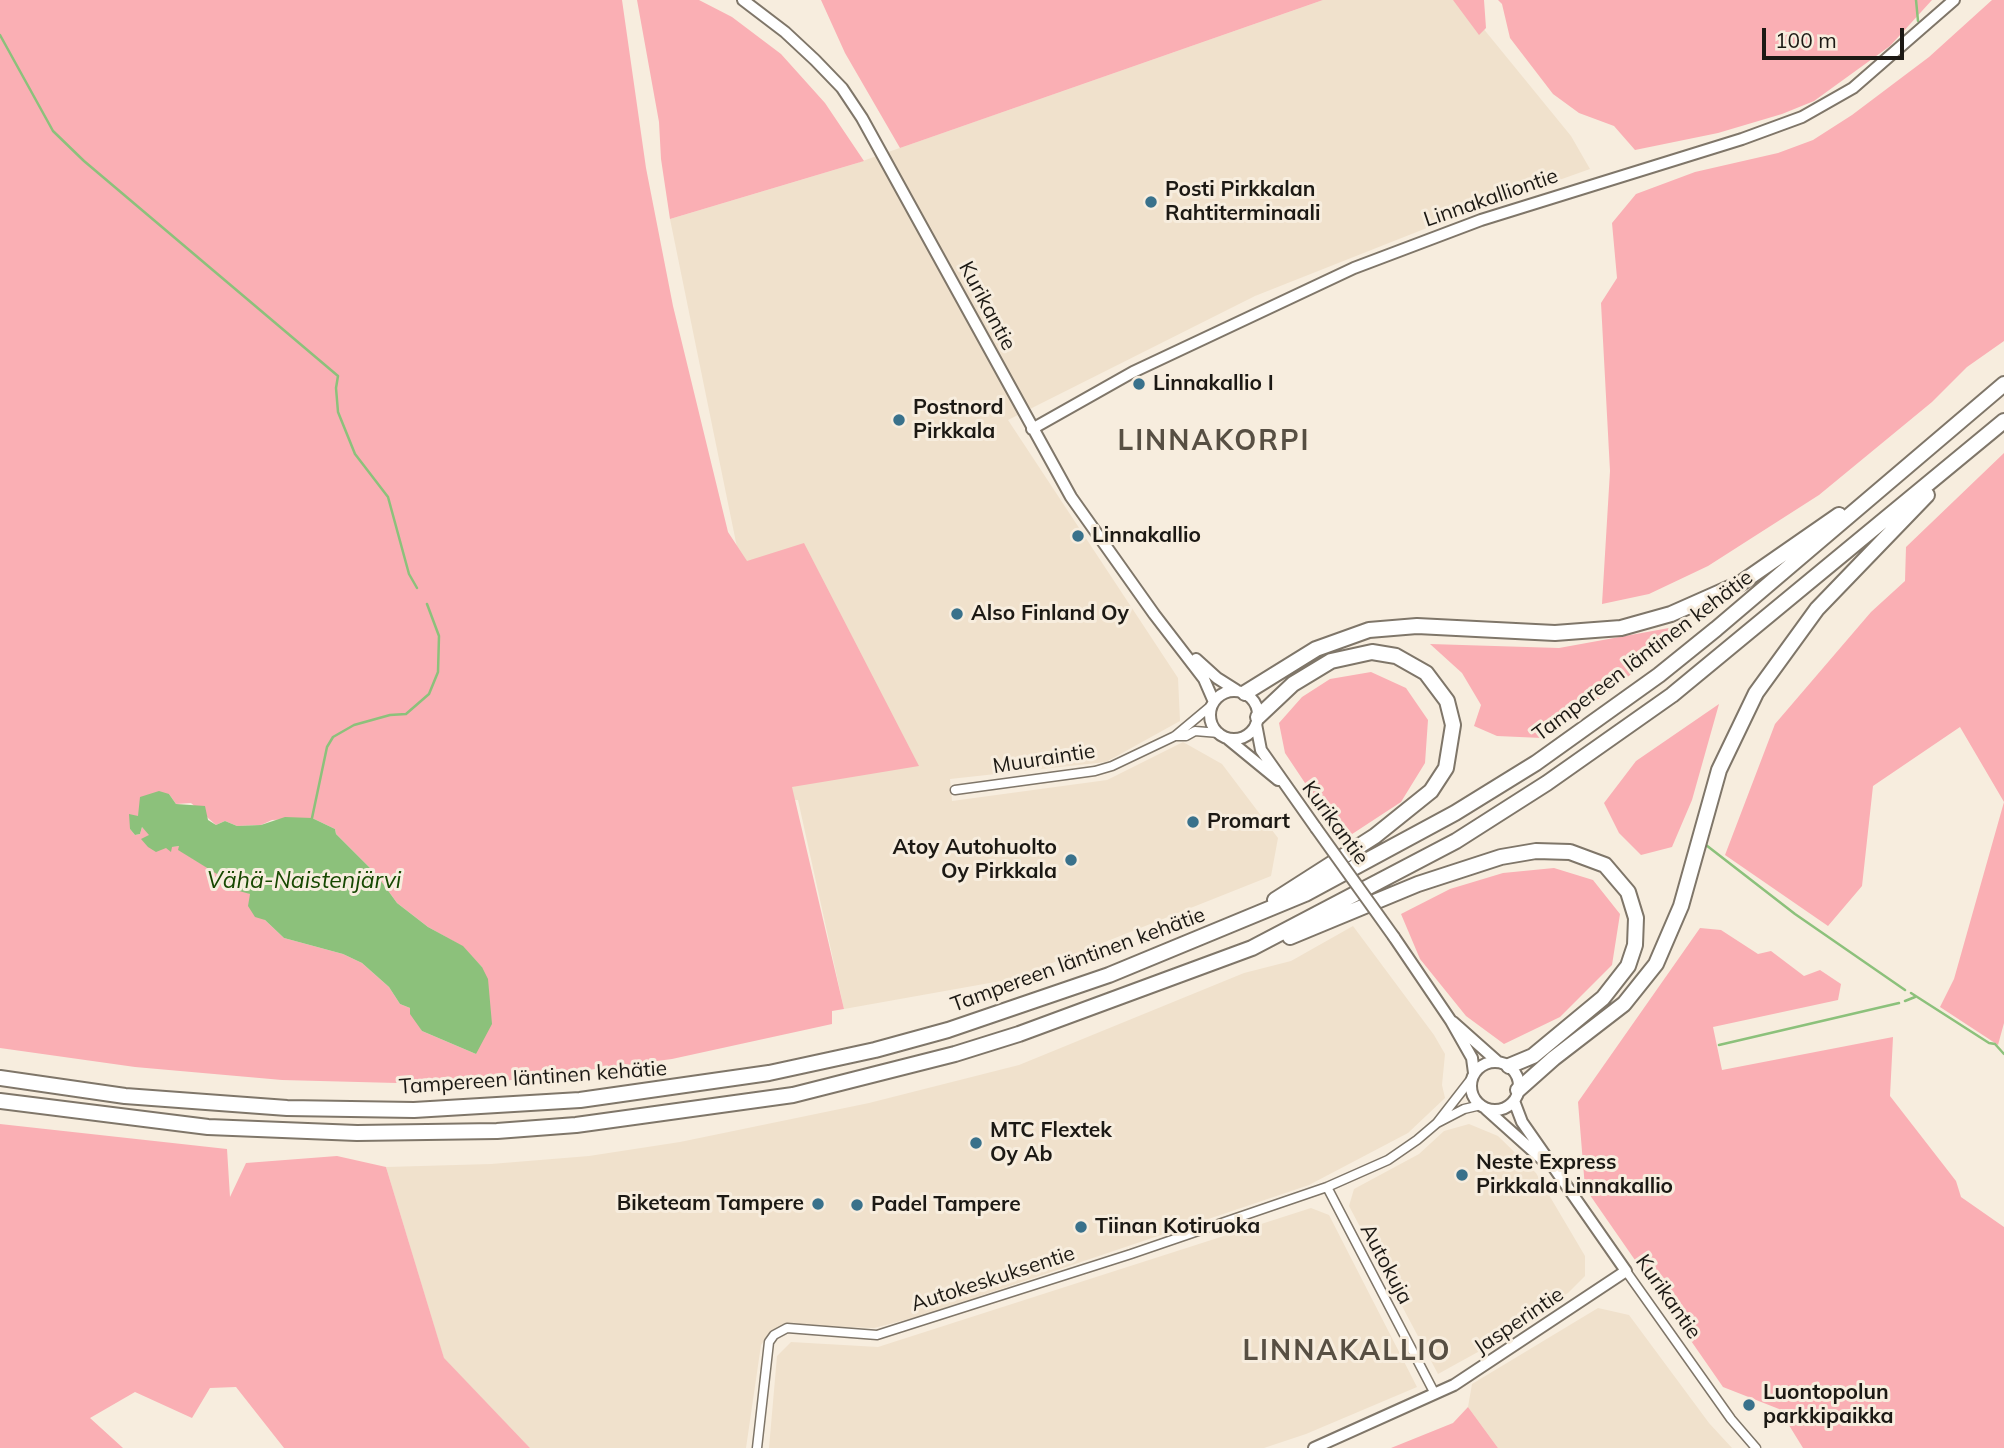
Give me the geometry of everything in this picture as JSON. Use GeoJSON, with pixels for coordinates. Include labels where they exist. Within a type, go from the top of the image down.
{"type":"FeatureCollection","features":[{"type":"Feature","properties":{"kind":"highway","name":"Tampereen läntinen kehätie"},"geometry":{"type":"LineString","coordinates":[[0,1077],[213,1105],[358,1110],[496,1106],[682,1087],[782,1070],[948,1030],[1109,975],[1305,894],[1455,813],[1572,739],[1660,675],[1770,586],[1870,496],[2004,384]]}},
{"type":"Feature","properties":{"kind":"highway","name":"Tampereen läntinen kehätie"},"geometry":{"type":"LineString","coordinates":[[0,1101],[208,1127],[287,1131],[497,1131],[614,1121],[793,1095],[942,1058],[1091,1009],[1252,948],[1456,841],[1614,738],[1732,649],[2004,421]]}},
{"type":"Feature","properties":{"kind":"highway"},"geometry":{"type":"LineString","coordinates":[[1516,1095],[1554,1058],[1624,1004],[1645,980],[1671,936],[1719,770],[1756,693],[1817,609],[1955,463]]}},
{"type":"Feature","properties":{"kind":"highway"},"geometry":{"type":"LineString","coordinates":[[1241,692],[1324,645],[1369,630],[1418,626],[1555,633],[1621,628],[1671,614],[1741,583],[1870,496]]}},
{"type":"Feature","properties":{"kind":"highway"},"geometry":{"type":"LineString","coordinates":[[1252,917],[1294,886],[1353,852],[1425,797],[1446,768],[1453,725],[1447,701],[1426,673],[1396,656],[1372,652],[1345,656],[1293,684],[1257,721]]}},
{"type":"Feature","properties":{"kind":"highway"},"geometry":{"type":"LineString","coordinates":[[1252,948],[1304,932],[1418,884],[1501,857],[1552,851],[1570,852],[1597,861],[1615,874],[1633,904],[1637,930],[1628,966],[1602,998],[1533,1056],[1504,1064]]}},
{"type":"Feature","properties":{"kind":"main road","name":"Kurikantie"},"geometry":{"type":"LineString","coordinates":[[743,0],[785,32],[842,88],[862,118],[1032,429],[1092,529],[1210,688],[1213,704]]}},
{"type":"Feature","properties":{"kind":"main road","name":"Linnakalliontie"},"geometry":{"type":"LineString","coordinates":[[1032,429],[1133,372],[1354,268],[1481,220],[1742,139],[1802,117],[1853,88],[1954,0]]}},
{"type":"Feature","properties":{"kind":"main road","name":"Kurikantie"},"geometry":{"type":"LineString","coordinates":[[1180,646],[1217,678],[1241,692]]}},
{"type":"Feature","properties":{"kind":"main road"},"geometry":{"type":"LineString","coordinates":[[1241,692],[1256,705],[1257,721],[1240,739],[1223,735],[1211,720],[1213,704],[1222,694],[1241,692]]}},
{"type":"Feature","properties":{"kind":"main road","name":"Kurikantie"},"geometry":{"type":"LineString","coordinates":[[1257,721],[1261,750],[1451,1021],[1472,1058],[1473,1075]]}},
{"type":"Feature","properties":{"kind":"main road","name":"Kurikantie"},"geometry":{"type":"LineString","coordinates":[[1223,735],[1284,785]]}},
{"type":"Feature","properties":{"kind":"main road","name":"Kurikantie"},"geometry":{"type":"LineString","coordinates":[[1451,1021],[1504,1064]]}},
{"type":"Feature","properties":{"kind":"main road"},"geometry":{"type":"LineString","coordinates":[[1485,1064],[1504,1064],[1517,1077],[1516,1095],[1500,1109],[1483,1107],[1472,1093],[1473,1075],[1485,1064]]}},
{"type":"Feature","properties":{"kind":"main road","name":"Kurikantie"},"geometry":{"type":"LineString","coordinates":[[1516,1095],[1522,1122],[1626,1271]]}},
{"type":"Feature","properties":{"kind":"main road","name":"Kurikantie"},"geometry":{"type":"LineString","coordinates":[[1483,1107],[1553,1166]]}},
{"type":"Feature","properties":{"kind":"main road","name":"Jasperintie"},"geometry":{"type":"LineString","coordinates":[[1314,1448],[1435,1394],[1478,1371],[1626,1271]]}},
{"type":"Feature","properties":{"kind":"street","name":"Muuraintie"},"geometry":{"type":"LineString","coordinates":[[955,790],[1095,771],[1175,736],[1213,704]]}},
{"type":"Feature","properties":{"kind":"street","name":"Muuraintie"},"geometry":{"type":"LineString","coordinates":[[1175,736],[1186,736],[1195,731],[1223,735]]}},
{"type":"Feature","properties":{"kind":"street","name":"Autokeskuksentie"},"geometry":{"type":"LineString","coordinates":[[1437,1123],[1473,1075]]}},
{"type":"Feature","properties":{"kind":"street","name":"Autokeskuksentie"},"geometry":{"type":"LineString","coordinates":[[757,1448],[769,1342],[774,1335],[787,1328],[877,1335],[1327,1188],[1388,1160],[1437,1123],[1464,1110],[1483,1107]]}},
{"type":"Feature","properties":{"kind":"street","name":"Autokuja"},"geometry":{"type":"LineString","coordinates":[[1327,1188],[1435,1394]]}},
{"type":"Feature","properties":{"kind":"street","name":"Kurikantie"},"geometry":{"type":"LineString","coordinates":[[1626,1271],[1731,1419],[1756,1448]]}},
{"type":"Feature","properties":{"kind":"shaded area"},"geometry":{"type":"Polygon","coordinates":[[[0,0],[622,0],[646,168],[673,306],[728,532],[747,561],[804,543],[919,766],[792,787],[844,1009],[832,1011],[832,1024],[672,1059],[473,1085],[282,1080],[135,1067],[0,1048],[0,0]],[[169,794],[138,816],[130,829],[135,835],[140,834],[142,827],[166,847],[180,846],[179,850],[250,894],[265,920],[284,938],[343,954],[362,963],[389,987],[400,1004],[410,1008],[422,1031],[476,1054],[482,967],[462,946],[428,927],[397,903],[376,874],[336,834],[335,829],[312,818],[272,820],[261,825],[237,826],[225,821],[216,825],[191,803],[176,804],[169,794]]]}},
{"type":"Feature","properties":{"kind":"shaded area"},"geometry":{"type":"Polygon","coordinates":[[[637,0],[699,0],[732,17],[781,54],[825,103],[864,161],[670,219],[661,159],[659,122],[637,0]]]}},
{"type":"Feature","properties":{"kind":"shaded area"},"geometry":{"type":"Polygon","coordinates":[[[821,0],[1323,0],[900,148],[845,53],[821,0]]]}},
{"type":"Feature","properties":{"kind":"shaded area"},"geometry":{"type":"Polygon","coordinates":[[[1323,0],[1460,0],[1571,136],[1590,169],[1447,220],[1255,296],[1008,420],[1178,678],[1180,721],[1106,762],[950,779],[952,801],[1107,780],[1183,742],[1222,764],[1278,838],[1271,876],[1012,979],[844,1009],[798,800],[794,800],[741,567],[670,219],[854,164],[1323,0]]]}},
{"type":"Feature","properties":{"kind":"shaded area"},"geometry":{"type":"Polygon","coordinates":[[[1453,0],[1484,0],[1486,28],[1479,35],[1453,0]]]}},
{"type":"Feature","properties":{"kind":"shaded area"},"geometry":{"type":"Polygon","coordinates":[[[1498,0],[1932,0],[1890,46],[1814,101],[1782,114],[1718,133],[1635,150],[1614,126],[1579,113],[1553,94],[1510,38],[1502,4],[1498,0]]]}},
{"type":"Feature","properties":{"kind":"shaded area"},"geometry":{"type":"Polygon","coordinates":[[[1992,0],[2004,0],[2004,341],[1967,367],[1932,402],[1819,495],[1708,566],[1649,594],[1602,604],[1610,471],[1601,303],[1617,278],[1612,223],[1636,194],[1695,172],[1778,153],[1813,140],[1852,115],[1929,57],[1992,0]]]}},
{"type":"Feature","properties":{"kind":"shaded area"},"geometry":{"type":"Polygon","coordinates":[[[2004,453],[2004,802],[1960,727],[1873,786],[1862,886],[1828,926],[1725,855],[1775,724],[1871,612],[1905,581],[1906,547],[2004,453]]]}},
{"type":"Feature","properties":{"kind":"shaded area"},"geometry":{"type":"Polygon","coordinates":[[[1669,628],[1678,637],[1610,691],[1542,738],[1497,736],[1474,726],[1481,705],[1462,673],[1430,644],[1559,648],[1669,628]]]}},
{"type":"Feature","properties":{"kind":"shaded area"},"geometry":{"type":"Polygon","coordinates":[[[1371,672],[1406,688],[1428,720],[1425,763],[1401,802],[1343,840],[1285,753],[1279,723],[1302,697],[1330,679],[1371,672]]]}},
{"type":"Feature","properties":{"kind":"shaded area"},"geometry":{"type":"Polygon","coordinates":[[[1719,704],[1692,800],[1672,847],[1641,855],[1619,833],[1604,803],[1636,761],[1719,704]]]}},
{"type":"Feature","properties":{"kind":"shaded area"},"geometry":{"type":"Polygon","coordinates":[[[2004,802],[2004,1023],[1998,1045],[1940,1007],[1954,979],[2004,802]]]}},
{"type":"Feature","properties":{"kind":"shaded area"},"geometry":{"type":"Polygon","coordinates":[[[1554,868],[1593,880],[1620,914],[1612,965],[1560,1017],[1504,1044],[1466,1016],[1420,959],[1401,914],[1450,889],[1503,873],[1554,868]]]}},
{"type":"Feature","properties":{"kind":"shaded area"},"geometry":{"type":"Polygon","coordinates":[[[1353,926],[1434,1035],[1445,1054],[1442,1085],[1445,1098],[1408,1133],[1309,1185],[921,1316],[874,1328],[788,1325],[772,1330],[761,1345],[746,1448],[530,1448],[444,1359],[386,1167],[491,1164],[589,1156],[680,1142],[869,1103],[1019,1065],[1244,973],[1291,961],[1353,926]]]}},
{"type":"Feature","properties":{"kind":"shaded area"},"geometry":{"type":"Polygon","coordinates":[[[1700,928],[1721,930],[1758,954],[1771,951],[1804,976],[1820,970],[1841,984],[1838,1000],[1713,1027],[1722,1070],[1893,1037],[1890,1096],[1956,1181],[1961,1197],[2004,1227],[2004,1448],[1803,1448],[1779,1409],[1723,1387],[1585,1188],[1578,1102],[1700,928]]]}},
{"type":"Feature","properties":{"kind":"shaded area"},"geometry":{"type":"Polygon","coordinates":[[[0,1124],[227,1149],[230,1197],[246,1163],[337,1156],[386,1167],[444,1358],[530,1448],[284,1448],[236,1387],[210,1388],[192,1418],[135,1392],[90,1418],[123,1448],[0,1448],[0,1124]]]}},
{"type":"Feature","properties":{"kind":"shaded area"},"geometry":{"type":"Polygon","coordinates":[[[1469,1124],[1498,1136],[1536,1173],[1585,1256],[1585,1276],[1568,1293],[1516,1323],[1496,1342],[1438,1374],[1349,1206],[1354,1189],[1419,1154],[1444,1131],[1469,1124]]]}},
{"type":"Feature","properties":{"kind":"shaded area"},"geometry":{"type":"Polygon","coordinates":[[[1311,1208],[1329,1215],[1417,1387],[1306,1434],[1264,1448],[769,1448],[777,1356],[791,1342],[878,1347],[1311,1208]]]}},
{"type":"Feature","properties":{"kind":"shaded area"},"geometry":{"type":"Polygon","coordinates":[[[1598,1308],[1629,1315],[1709,1423],[1732,1448],[1498,1448],[1468,1407],[1472,1384],[1598,1308]]]}},
{"type":"Feature","properties":{"kind":"shaded area"},"geometry":{"type":"Polygon","coordinates":[[[1468,1407],[1498,1448],[1391,1448],[1453,1423],[1468,1407]]]}},
{"type":"Feature","properties":{"kind":"water","name":"Vähä-Naistenjärvi"},"geometry":{"type":"Polygon","coordinates":[[[159,791],[169,794],[176,804],[205,806],[208,820],[216,825],[225,821],[237,826],[261,825],[285,817],[312,818],[335,829],[336,834],[376,874],[397,903],[428,927],[463,946],[482,967],[488,979],[492,1024],[476,1054],[422,1031],[410,1014],[410,1008],[400,1004],[389,987],[362,963],[343,954],[284,938],[265,920],[255,917],[248,906],[250,894],[239,891],[238,887],[178,850],[179,846],[172,847],[171,852],[166,848],[156,852],[148,847],[141,839],[149,835],[142,827],[140,834],[135,835],[130,829],[129,814],[138,816],[140,797],[159,791]]]}},
{"type":"Feature","properties":{"kind":"waterway"},"geometry":{"type":"LineString","coordinates":[[1916,0],[1918,21]]}},
{"type":"Feature","properties":{"kind":"waterway"},"geometry":{"type":"LineString","coordinates":[[0,35],[53,131],[84,161],[338,376],[338,412],[355,454],[388,497],[409,574],[417,588]]}},
{"type":"Feature","properties":{"kind":"waterway"},"geometry":{"type":"LineString","coordinates":[[312,818],[327,747],[333,737],[354,725],[390,715],[406,714],[429,694],[438,672],[439,636],[427,604]]}},
{"type":"Feature","properties":{"kind":"waterway"},"geometry":{"type":"LineString","coordinates":[[1706,845],[1795,914],[1905,990]]}},
{"type":"Feature","properties":{"kind":"waterway"},"geometry":{"type":"LineString","coordinates":[[1911,993],[1989,1043],[1995,1044],[2004,1054]]}},
{"type":"Feature","properties":{"kind":"waterway"},"geometry":{"type":"LineString","coordinates":[[1905,1001],[1915,997]]}},
{"type":"Feature","properties":{"kind":"waterway"},"geometry":{"type":"LineString","coordinates":[[1719,1045],[1899,1003]]}},
{"type":"Feature","properties":{"kind":"place","name":"Posti Pirkkalan Rahtiterminaali"},"geometry":{"type":"Point","coordinates":[1151,202]}},
{"type":"Feature","properties":{"kind":"place","name":"Linnakallio I"},"geometry":{"type":"Point","coordinates":[1139,384]}},
{"type":"Feature","properties":{"kind":"place","name":"Postnord Pirkkala"},"geometry":{"type":"Point","coordinates":[899,420]}},
{"type":"Feature","properties":{"kind":"place","name":"Linnakallio"},"geometry":{"type":"Point","coordinates":[1078,536]}},
{"type":"Feature","properties":{"kind":"place","name":"Also Finland Oy"},"geometry":{"type":"Point","coordinates":[957,614]}},
{"type":"Feature","properties":{"kind":"place","name":"Promart"},"geometry":{"type":"Point","coordinates":[1193,822]}},
{"type":"Feature","properties":{"kind":"place","name":"Atoy Autohuolto Oy Pirkkala"},"geometry":{"type":"Point","coordinates":[1071,860]}},
{"type":"Feature","properties":{"kind":"place","name":"MTC Flextek Oy Ab"},"geometry":{"type":"Point","coordinates":[976,1143]}},
{"type":"Feature","properties":{"kind":"place","name":"Neste Express Pirkkala Linnakallio"},"geometry":{"type":"Point","coordinates":[1462,1175]}},
{"type":"Feature","properties":{"kind":"place","name":"Biketeam Tampere"},"geometry":{"type":"Point","coordinates":[818,1204]}},
{"type":"Feature","properties":{"kind":"place","name":"Padel Tampere"},"geometry":{"type":"Point","coordinates":[857,1205]}},
{"type":"Feature","properties":{"kind":"place","name":"Tiinan Kotiruoka"},"geometry":{"type":"Point","coordinates":[1081,1227]}},
{"type":"Feature","properties":{"kind":"place","name":"Luontopolun parkkipaikka"},"geometry":{"type":"Point","coordinates":[1749,1405]}},
{"type":"Feature","properties":{"kind":"district","name":"LINNAKORPI"},"geometry":{"type":"Point","coordinates":[1214,442]}},
{"type":"Feature","properties":{"kind":"district","name":"LINNAKALLIO"},"geometry":{"type":"Point","coordinates":[1347,1352]}}]}
